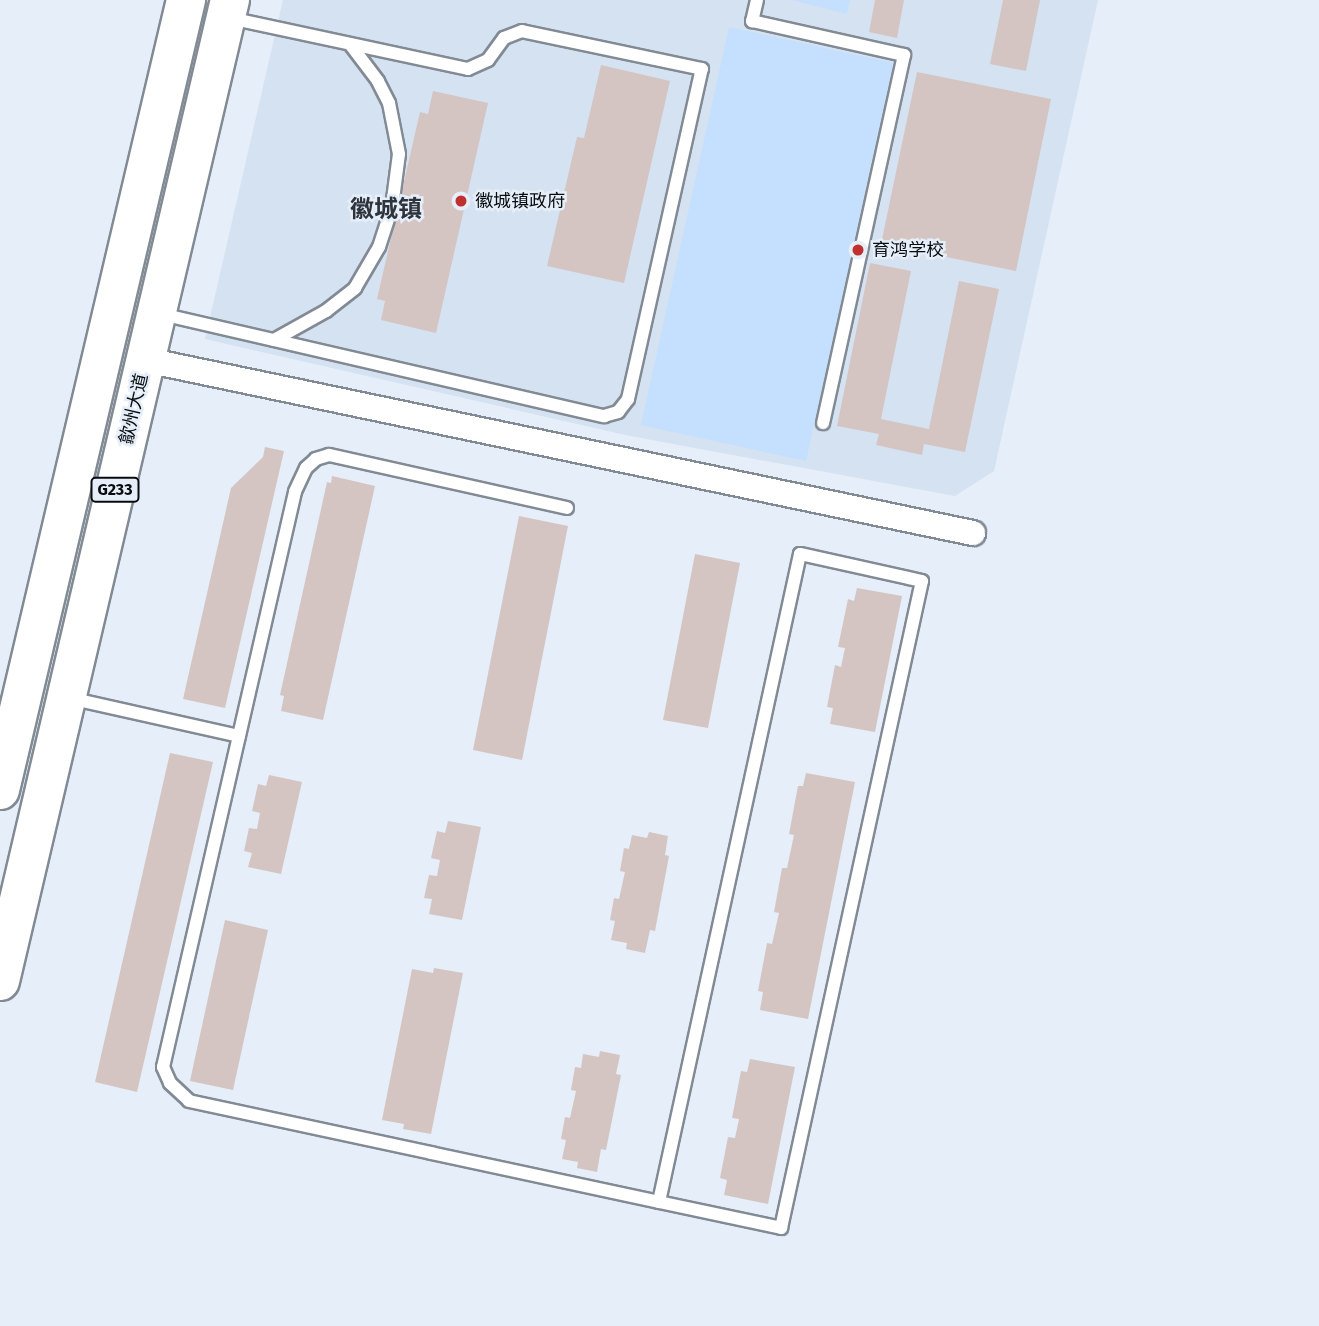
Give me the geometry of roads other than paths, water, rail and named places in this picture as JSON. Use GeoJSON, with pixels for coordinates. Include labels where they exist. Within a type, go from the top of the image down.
{"type":"FeatureCollection","features":[{"type":"Feature","properties":{"kind":"highway","name":"G233"},"geometry":{"type":"LineString","coordinates":[[0,790],[186,0]]}},
{"type":"Feature","properties":{"kind":"highway","name":"歙州大道"},"geometry":{"type":"LineString","coordinates":[[0,981],[228,9]]}},
{"type":"Feature","properties":{"kind":"street"},"geometry":{"type":"LineString","coordinates":[[146,360],[973,533]]}},
{"type":"Feature","properties":{"kind":"lane"},"geometry":{"type":"LineString","coordinates":[[757,0],[752,22],[904,55],[823,424]]}},
{"type":"Feature","properties":{"kind":"lane"},"geometry":{"type":"LineString","coordinates":[[157,314],[604,416],[618,412],[628,399],[702,69],[522,31],[504,38],[488,60],[468,69],[350,44],[228,9]]}},
{"type":"Feature","properties":{"kind":"lane"},"geometry":{"type":"LineString","coordinates":[[274,340],[326,311],[355,288],[379,247],[392,207],[398,154],[389,103],[372,71],[350,44]]}},
{"type":"Feature","properties":{"kind":"lane"},"geometry":{"type":"LineString","coordinates":[[567,508],[329,455],[316,459],[306,468],[295,492],[163,1067],[178,1093],[189,1101],[659,1202],[781,1228],[922,581],[800,554],[659,1202]]}},
{"type":"Feature","properties":{"kind":"lane"},"geometry":{"type":"LineString","coordinates":[[66,697],[239,736]]}},
{"type":"Feature","properties":{"kind":"place","name":"徽城镇政府"},"geometry":{"type":"Point","coordinates":[461,201]}},
{"type":"Feature","properties":{"kind":"place","name":"育鸿学校"},"geometry":{"type":"Point","coordinates":[858,250]}},
{"type":"Feature","properties":{"kind":"district","name":"徽城镇"},"geometry":{"type":"Point","coordinates":[386,210]}}]}
